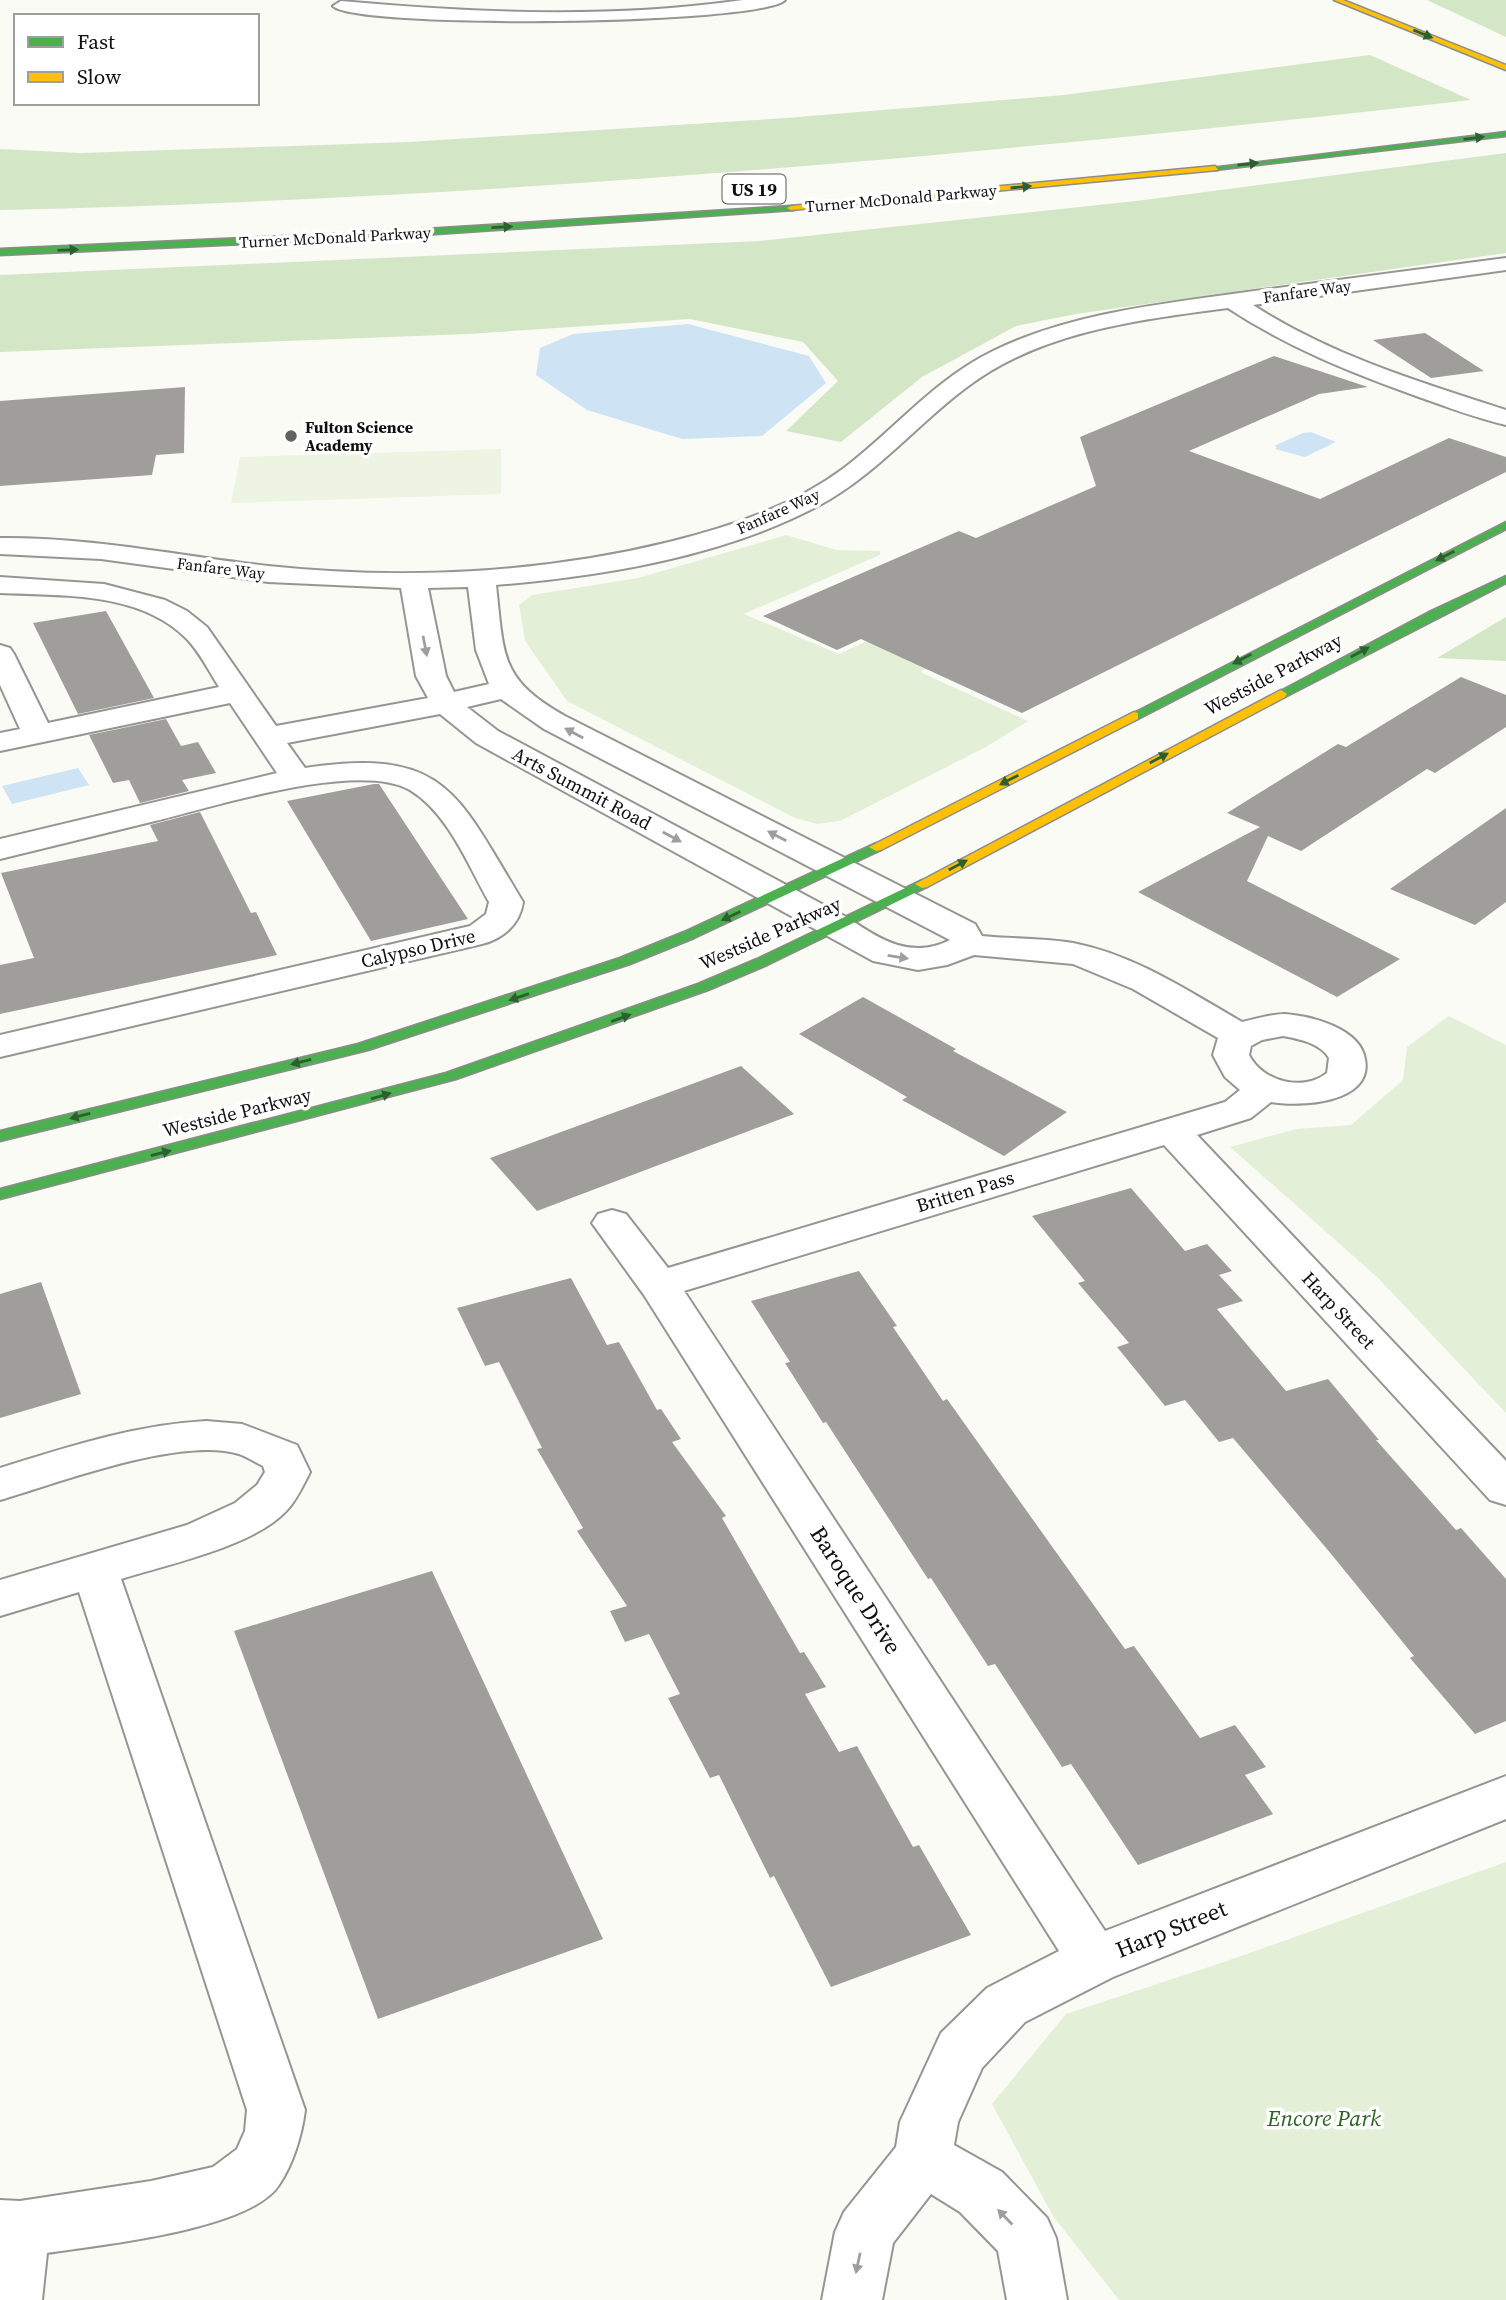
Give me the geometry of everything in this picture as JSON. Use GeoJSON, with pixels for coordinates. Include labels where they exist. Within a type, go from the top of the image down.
{"type":"FeatureCollection","features":[{"type":"Feature","properties":{"kind":"main road"},"geometry":{"type":"LineString","coordinates":[[1337,0],[1506,68]]}},
{"type":"Feature","properties":{"kind":"main road"},"geometry":{"type":"LineString","coordinates":[[1374,0],[1506,51]]}},
{"type":"Feature","properties":{"kind":"main road","name":"Turner McDonald Parkway"},"geometry":{"type":"LineString","coordinates":[[0,252],[433,232],[808,206],[1153,175],[1506,134]]}},
{"type":"Feature","properties":{"kind":"main road","name":"Westside Parkway"},"geometry":{"type":"LineString","coordinates":[[0,1136],[375,1043],[625,961],[838,867],[1506,525]]}},
{"type":"Feature","properties":{"kind":"main road","name":"Westside Parkway"},"geometry":{"type":"LineString","coordinates":[[0,1194],[451,1076],[692,991],[898,897],[1423,619],[1506,579]]}},
{"type":"Feature","properties":{"kind":"street"},"geometry":{"type":"LineString","coordinates":[[399,0],[461,5],[562,7],[688,0]]}},
{"type":"Feature","properties":{"kind":"street"},"geometry":{"type":"LineString","coordinates":[[341,6],[449,15],[565,18],[673,12],[777,0]]}},
{"type":"Feature","properties":{"kind":"street","name":"Fanfare Way"},"geometry":{"type":"LineString","coordinates":[[0,546],[86,550],[314,578],[481,578],[536,573],[631,558],[716,537],[767,520],[848,477],[961,380],[1000,356],[1037,341],[1090,324],[1231,301],[1506,264]]}},
{"type":"Feature","properties":{"kind":"street"},"geometry":{"type":"LineString","coordinates":[[1231,301],[1253,317],[1304,343],[1506,418]]}},
{"type":"Feature","properties":{"kind":"street"},"geometry":{"type":"LineString","coordinates":[[481,578],[492,659],[507,688],[551,721],[963,931],[970,944],[1003,950],[1058,952],[1086,957],[1118,968],[1139,980],[1150,1007],[1235,1044]]}},
{"type":"Feature","properties":{"kind":"street","name":"Arts Summit Road"},"geometry":{"type":"LineString","coordinates":[[413,579],[431,676],[444,704],[487,737],[838,926],[863,946],[891,957],[926,960],[951,955],[970,944]]}},
{"type":"Feature","properties":{"kind":"street"},"geometry":{"type":"LineString","coordinates":[[0,585],[101,592],[153,604],[182,618],[197,633],[296,778]]}},
{"type":"Feature","properties":{"kind":"street"},"geometry":{"type":"LineString","coordinates":[[0,654],[38,734]]}},
{"type":"Feature","properties":{"kind":"street"},"geometry":{"type":"LineString","coordinates":[[268,737],[444,704],[507,688]]}},
{"type":"Feature","properties":{"kind":"street"},"geometry":{"type":"LineString","coordinates":[[0,742],[237,692]]}},
{"type":"Feature","properties":{"kind":"street","name":"Calypso Drive"},"geometry":{"type":"LineString","coordinates":[[0,849],[296,778],[373,772],[405,776],[435,793],[450,810],[506,902],[505,913],[482,934],[0,1046]]}},
{"type":"Feature","properties":{"kind":"street"},"geometry":{"type":"LineString","coordinates":[[1265,1026],[1303,1028],[1335,1042],[1345,1054],[1348,1065],[1345,1076],[1329,1088],[1303,1094],[1264,1088],[1236,1070],[1230,1059],[1235,1044],[1265,1026]]}},
{"type":"Feature","properties":{"kind":"street","name":"Britten Pass"},"geometry":{"type":"LineString","coordinates":[[659,1285],[1238,1110],[1264,1088]]}},
{"type":"Feature","properties":{"kind":"street","name":"Harp Street"},"geometry":{"type":"LineString","coordinates":[[1172,1130],[1506,1489]]}},
{"type":"Feature","properties":{"kind":"street","name":"Baroque Drive"},"geometry":{"type":"LineString","coordinates":[[612,1223],[659,1285],[1094,1960]]}},
{"type":"Feature","properties":{"kind":"street"},"geometry":{"type":"LineString","coordinates":[[0,1484],[148,1441],[181,1436],[238,1438],[281,1456],[288,1472],[273,1497],[251,1515],[202,1537],[0,1598]]}},
{"type":"Feature","properties":{"kind":"street"},"geometry":{"type":"LineString","coordinates":[[12,2300],[10,2229],[151,2210],[227,2191],[258,2168],[274,2132],[276,2110],[95,1570]]}},
{"type":"Feature","properties":{"kind":"street","name":"Harp Street"},"geometry":{"type":"LineString","coordinates":[[852,2300],[865,2232],[923,2158],[929,2122],[961,2051],[1006,2006],[1094,1960],[1506,1797]]}},
{"type":"Feature","properties":{"kind":"street"},"geometry":{"type":"LineString","coordinates":[[923,2158],[981,2192],[1026,2238],[1037,2300]]}},
{"type":"Feature","properties":{"kind":"green space"},"geometry":{"type":"Polygon","coordinates":[[[1427,0],[1506,0],[1506,37],[1427,0]]]}},
{"type":"Feature","properties":{"kind":"green space"},"geometry":{"type":"Polygon","coordinates":[[[1370,55],[1471,100],[1104,139],[737,172],[369,196],[0,210],[0,149],[80,153],[408,142],[786,118],[1064,95],[1370,55]]]}},
{"type":"Feature","properties":{"kind":"green space"},"geometry":{"type":"Polygon","coordinates":[[[1506,153],[1506,253],[1076,314],[1016,326],[922,377],[841,442],[786,431],[838,381],[803,342],[690,319],[468,334],[0,352],[0,275],[760,241],[1136,201],[1506,153]]]}},
{"type":"Feature","properties":{"kind":"green space"},"geometry":{"type":"Polygon","coordinates":[[[501,449],[501,494],[231,503],[240,457],[501,449]]]}},
{"type":"Feature","properties":{"kind":"green space"},"geometry":{"type":"Polygon","coordinates":[[[786,535],[837,550],[880,551],[880,555],[744,614],[839,654],[971,593],[1032,617],[920,672],[1028,721],[986,747],[840,821],[817,824],[795,818],[567,701],[525,641],[519,605],[532,595],[638,578],[786,535]]]}},
{"type":"Feature","properties":{"kind":"green space"},"geometry":{"type":"Polygon","coordinates":[[[1506,617],[1506,661],[1437,658],[1506,617]]]}},
{"type":"Feature","properties":{"kind":"green space"},"geometry":{"type":"Polygon","coordinates":[[[1449,1016],[1506,1045],[1506,1413],[1377,1277],[1230,1147],[1296,1129],[1351,1125],[1403,1080],[1407,1047],[1449,1016]]]}},
{"type":"Feature","properties":{"kind":"green space","name":"Encore Park"},"geometry":{"type":"Polygon","coordinates":[[[1506,1862],[1506,2300],[1119,2300],[1053,2216],[992,2104],[1066,2014],[1224,1962],[1506,1862]]]}},
{"type":"Feature","properties":{"kind":"water"},"geometry":{"type":"Polygon","coordinates":[[[688,324],[809,356],[826,383],[762,436],[682,439],[587,410],[536,375],[540,348],[573,334],[688,324]]]}},
{"type":"Feature","properties":{"kind":"water"},"geometry":{"type":"Polygon","coordinates":[[[1311,432],[1336,442],[1305,457],[1275,449],[1277,447],[1274,446],[1311,432]]]}},
{"type":"Feature","properties":{"kind":"water"},"geometry":{"type":"Polygon","coordinates":[[[78,768],[89,785],[12,804],[2,786],[78,768]]]}},
{"type":"Feature","properties":{"kind":"building"},"geometry":{"type":"Polygon","coordinates":[[[1425,333],[1484,371],[1431,378],[1373,340],[1425,333]]]}},
{"type":"Feature","properties":{"kind":"building"},"geometry":{"type":"Polygon","coordinates":[[[1274,356],[1368,387],[1319,394],[1189,451],[1320,499],[1449,438],[1506,457],[1506,472],[1022,713],[861,639],[837,650],[763,616],[959,531],[976,538],[1096,486],[1080,437],[1274,356]]]}},
{"type":"Feature","properties":{"kind":"building"},"geometry":{"type":"Polygon","coordinates":[[[185,387],[184,453],[156,455],[152,475],[0,486],[0,401],[185,387]]]}},
{"type":"Feature","properties":{"kind":"building"},"geometry":{"type":"Polygon","coordinates":[[[106,611],[154,698],[78,714],[33,623],[106,611]]]}},
{"type":"Feature","properties":{"kind":"building"},"geometry":{"type":"Polygon","coordinates":[[[1461,677],[1506,695],[1506,727],[1435,773],[1427,769],[1301,851],[1268,836],[1247,881],[1400,959],[1337,997],[1138,892],[1260,827],[1227,813],[1338,744],[1346,747],[1461,677]]]}},
{"type":"Feature","properties":{"kind":"building"},"geometry":{"type":"Polygon","coordinates":[[[166,719],[181,746],[198,742],[216,773],[182,780],[189,791],[140,803],[129,780],[113,783],[89,735],[166,719]]]}},
{"type":"Feature","properties":{"kind":"building"},"geometry":{"type":"Polygon","coordinates":[[[379,784],[468,919],[371,941],[287,801],[379,784]]]}},
{"type":"Feature","properties":{"kind":"building"},"geometry":{"type":"Polygon","coordinates":[[[1506,808],[1506,902],[1475,925],[1390,889],[1506,808]]]}},
{"type":"Feature","properties":{"kind":"building"},"geometry":{"type":"Polygon","coordinates":[[[200,812],[251,913],[256,912],[277,955],[0,1014],[0,965],[34,958],[1,873],[158,841],[150,825],[200,812]]]}},
{"type":"Feature","properties":{"kind":"building"},"geometry":{"type":"Polygon","coordinates":[[[863,997],[956,1049],[953,1051],[1067,1112],[1004,1156],[902,1100],[907,1097],[799,1034],[863,997]]]}},
{"type":"Feature","properties":{"kind":"building"},"geometry":{"type":"Polygon","coordinates":[[[741,1066],[794,1114],[537,1211],[490,1158],[741,1066]]]}},
{"type":"Feature","properties":{"kind":"building"},"geometry":{"type":"Polygon","coordinates":[[[1131,1188],[1185,1251],[1207,1244],[1232,1271],[1219,1275],[1243,1301],[1217,1309],[1286,1391],[1328,1379],[1379,1440],[1376,1440],[1456,1530],[1461,1528],[1506,1579],[1506,1721],[1475,1734],[1410,1658],[1414,1656],[1332,1555],[1233,1438],[1219,1442],[1185,1400],[1165,1406],[1117,1347],[1129,1343],[1078,1283],[1085,1281],[1032,1216],[1131,1188]]]}},
{"type":"Feature","properties":{"kind":"building"},"geometry":{"type":"Polygon","coordinates":[[[859,1271],[943,1401],[947,1399],[1125,1649],[1134,1646],[1200,1738],[1235,1725],[1266,1767],[1245,1775],[1273,1814],[1138,1865],[1071,1764],[1062,1767],[995,1664],[988,1666],[826,1422],[823,1423],[785,1363],[790,1362],[751,1301],[859,1271]]]}},
{"type":"Feature","properties":{"kind":"building"},"geometry":{"type":"Polygon","coordinates":[[[571,1278],[607,1345],[619,1342],[657,1410],[661,1409],[681,1439],[672,1442],[726,1516],[722,1518],[800,1653],[804,1652],[826,1687],[805,1694],[839,1752],[857,1746],[913,1847],[919,1845],[971,1935],[831,1987],[774,1876],[770,1878],[719,1775],[710,1778],[668,1698],[680,1694],[649,1634],[625,1642],[610,1611],[627,1606],[577,1531],[583,1528],[537,1449],[542,1448],[499,1362],[485,1366],[457,1308],[571,1278]]]}},
{"type":"Feature","properties":{"kind":"building"},"geometry":{"type":"Polygon","coordinates":[[[41,1282],[81,1394],[0,1418],[0,1294],[41,1282]]]}},
{"type":"Feature","properties":{"kind":"building"},"geometry":{"type":"Polygon","coordinates":[[[432,1571],[603,1939],[378,2019],[234,1631],[432,1571]]]}},
{"type":"Feature","properties":{"kind":"traffic: fast"},"geometry":{"type":"LineString","coordinates":[[1215,168],[1506,134]]}},
{"type":"Feature","properties":{"kind":"traffic: fast"},"geometry":{"type":"LineString","coordinates":[[0,252],[377,235],[791,208]]}},
{"type":"Feature","properties":{"kind":"traffic: fast"},"geometry":{"type":"LineString","coordinates":[[1134,716],[1506,525]]}},
{"type":"Feature","properties":{"kind":"traffic: fast"},"geometry":{"type":"LineString","coordinates":[[1281,694],[1506,579]]}},
{"type":"Feature","properties":{"kind":"traffic: fast"},"geometry":{"type":"LineString","coordinates":[[0,1136],[363,1047],[625,961],[689,935],[876,847]]}},
{"type":"Feature","properties":{"kind":"traffic: fast"},"geometry":{"type":"LineString","coordinates":[[0,1194],[451,1076],[703,987],[762,962],[922,884]]}},
{"type":"Feature","properties":{"kind":"traffic: slow"},"geometry":{"type":"LineString","coordinates":[[1337,0],[1506,68]]}},
{"type":"Feature","properties":{"kind":"traffic: slow"},"geometry":{"type":"LineString","coordinates":[[791,208],[1215,168]]}},
{"type":"Feature","properties":{"kind":"traffic: slow"},"geometry":{"type":"LineString","coordinates":[[922,884],[1281,694]]}},
{"type":"Feature","properties":{"kind":"traffic: slow"},"geometry":{"type":"LineString","coordinates":[[876,847],[1134,716]]}},
{"type":"Feature","properties":{"kind":"place","name":"Fulton Science Academy"},"geometry":{"type":"Point","coordinates":[291,436]}}]}
